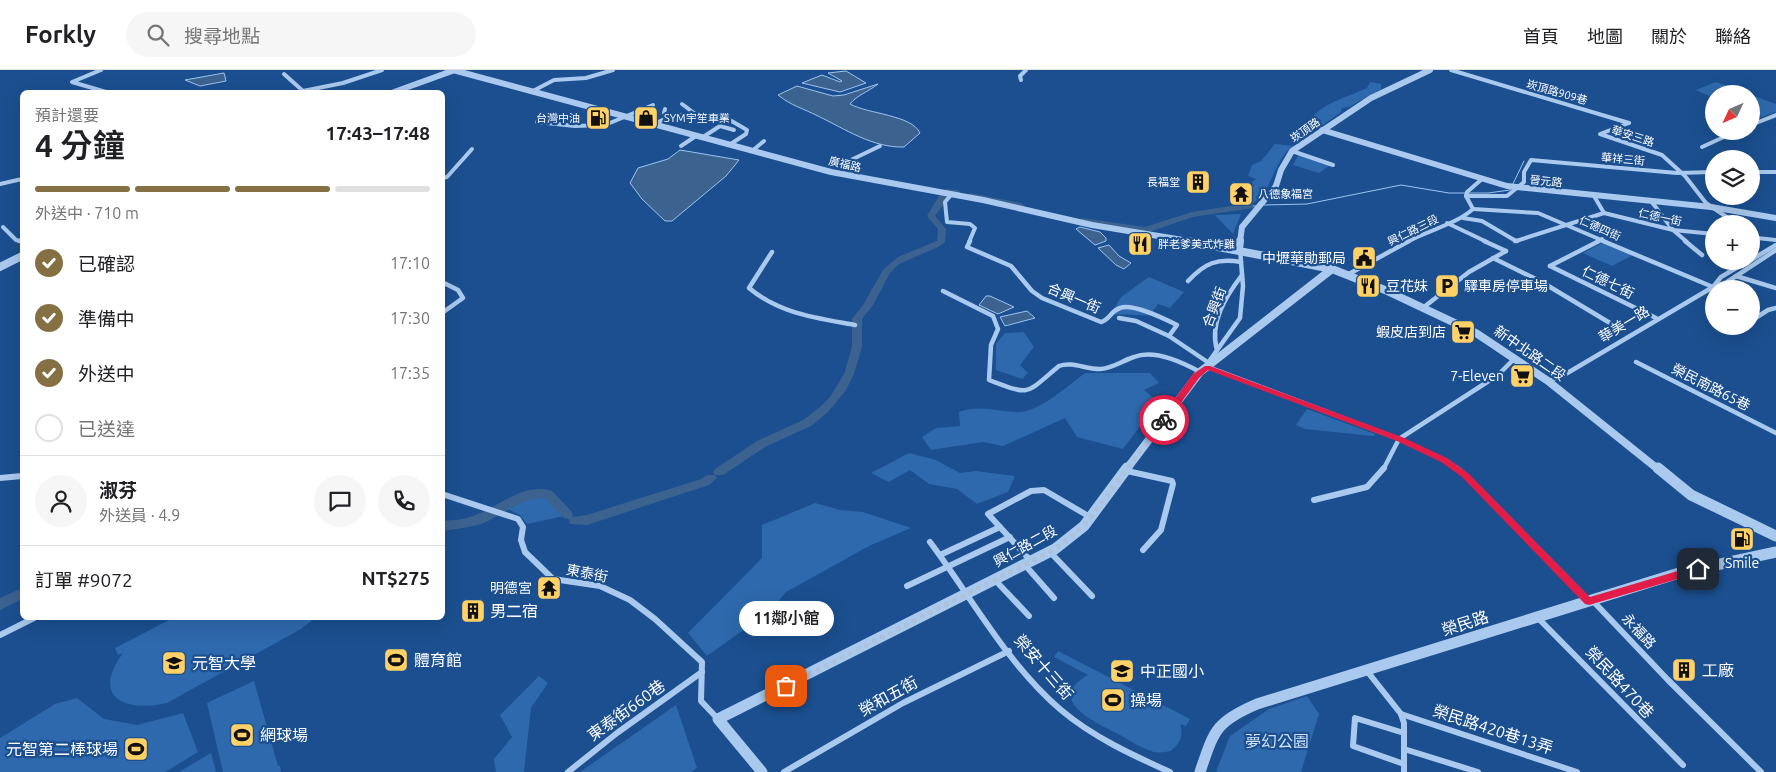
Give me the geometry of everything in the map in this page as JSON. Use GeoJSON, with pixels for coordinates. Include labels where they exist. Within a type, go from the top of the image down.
{"type":"FeatureCollection","features":[{"type":"Feature","properties":{"kind":"street"},"geometry":{"type":"LineString","coordinates":[[99,90],[72,82],[100,70]]}},
{"type":"Feature","properties":{"kind":"street"},"geometry":{"type":"LineString","coordinates":[[284,74],[303,90],[335,85],[382,70]]}},
{"type":"Feature","properties":{"kind":"street"},"geometry":{"type":"LineString","coordinates":[[399,90],[454,70]]}},
{"type":"Feature","properties":{"kind":"street","name":"廣福路"},"geometry":{"type":"LineString","coordinates":[[454,70],[840,174],[951,194],[1070,219],[1240,249]]}},
{"type":"Feature","properties":{"kind":"street"},"geometry":{"type":"LineString","coordinates":[[531,92],[546,81],[596,76],[604,71],[614,70]]}},
{"type":"Feature","properties":{"kind":"street"},"geometry":{"type":"LineString","coordinates":[[1019,70],[1024,72],[1020,76],[1021,80]]}},
{"type":"Feature","properties":{"kind":"street","name":"崁頂路"},"geometry":{"type":"LineString","coordinates":[[1240,249],[1242,227],[1276,186],[1284,162],[1292,151],[1371,98],[1430,70]]}},
{"type":"Feature","properties":{"kind":"street","name":"崁頂路909巷"},"geometry":{"type":"LineString","coordinates":[[1451,70],[1628,123]]}},
{"type":"Feature","properties":{"kind":"street"},"geometry":{"type":"LineString","coordinates":[[654,124],[669,117],[694,113],[682,104]]}},
{"type":"Feature","properties":{"kind":"street"},"geometry":{"type":"LineString","coordinates":[[537,122],[575,126],[605,125],[653,105]]}},
{"type":"Feature","properties":{"kind":"street"},"geometry":{"type":"LineString","coordinates":[[665,109],[664,113],[669,117]]}},
{"type":"Feature","properties":{"kind":"street"},"geometry":{"type":"LineString","coordinates":[[1760,121],[1776,115]]}},
{"type":"Feature","properties":{"kind":"street"},"geometry":{"type":"LineString","coordinates":[[723,116],[747,130],[746,134],[729,145]]}},
{"type":"Feature","properties":{"kind":"street","name":"華安三路"},"geometry":{"type":"LineString","coordinates":[[1628,123],[1600,134],[1662,155],[1682,172]]}},
{"type":"Feature","properties":{"kind":"street"},"geometry":{"type":"LineString","coordinates":[[681,146],[720,126],[734,130]]}},
{"type":"Feature","properties":{"kind":"street","name":"晉元路"},"geometry":{"type":"LineString","coordinates":[[1322,130],[1482,179],[1518,188],[1711,207],[1776,218]]}},
{"type":"Feature","properties":{"kind":"street"},"geometry":{"type":"LineString","coordinates":[[1702,147],[1717,140]]}},
{"type":"Feature","properties":{"kind":"street"},"geometry":{"type":"LineString","coordinates":[[752,151],[764,141]]}},
{"type":"Feature","properties":{"kind":"street"},"geometry":{"type":"LineString","coordinates":[[851,160],[880,146]]}},
{"type":"Feature","properties":{"kind":"street"},"geometry":{"type":"LineString","coordinates":[[445,177],[472,149]]}},
{"type":"Feature","properties":{"kind":"street"},"geometry":{"type":"LineString","coordinates":[[1292,151],[1333,165]]}},
{"type":"Feature","properties":{"kind":"street","name":"華祥三街"},"geometry":{"type":"LineString","coordinates":[[1518,188],[1524,182],[1524,172],[1531,160],[1682,172],[1705,172]]}},
{"type":"Feature","properties":{"kind":"street"},"geometry":{"type":"LineString","coordinates":[[1682,172],[1711,207],[1723,215]]}},
{"type":"Feature","properties":{"kind":"street"},"geometry":{"type":"LineString","coordinates":[[1760,172],[1776,172]]}},
{"type":"Feature","properties":{"kind":"street"},"geometry":{"type":"LineString","coordinates":[[0,184],[20,179]]}},
{"type":"Feature","properties":{"kind":"street"},"geometry":{"type":"LineString","coordinates":[[1474,209],[1466,196],[1466,192],[1482,179]]}},
{"type":"Feature","properties":{"kind":"street"},"geometry":{"type":"LineString","coordinates":[[1466,196],[1507,196],[1518,188]]}},
{"type":"Feature","properties":{"kind":"street","name":"合興一街"},"geometry":{"type":"LineString","coordinates":[[951,194],[945,202],[947,222],[970,224],[975,228],[967,247],[1011,266],[1032,291],[1042,298],[1101,322],[1121,308],[1132,306],[1177,325],[1169,336]]}},
{"type":"Feature","properties":{"kind":"street"},"geometry":{"type":"LineString","coordinates":[[1463,218],[1482,221],[1516,241],[1604,213],[1594,196]]}},
{"type":"Feature","properties":{"kind":"street"},"geometry":{"type":"LineString","coordinates":[[1651,201],[1672,230],[1702,255]]}},
{"type":"Feature","properties":{"kind":"street","name":"興仁路三段"},"geometry":{"type":"LineString","coordinates":[[1347,275],[1424,232],[1463,218],[1474,209]]}},
{"type":"Feature","properties":{"kind":"street","name":"仁德四街"},"geometry":{"type":"LineString","coordinates":[[1474,209],[1538,213],[1568,224],[1705,284]]}},
{"type":"Feature","properties":{"kind":"street","name":"仁德一街"},"geometry":{"type":"LineString","coordinates":[[1604,213],[1672,230],[1705,233]]}},
{"type":"Feature","properties":{"kind":"street"},"geometry":{"type":"LineString","coordinates":[[1424,307],[1469,272],[1506,251],[1447,223]]}},
{"type":"Feature","properties":{"kind":"street"},"geometry":{"type":"LineString","coordinates":[[3,227],[16,240],[20,241]]}},
{"type":"Feature","properties":{"kind":"street"},"geometry":{"type":"LineString","coordinates":[[1760,238],[1776,240]]}},
{"type":"Feature","properties":{"kind":"street","name":"仁德七街"},"geometry":{"type":"LineString","coordinates":[[1602,239],[1550,266],[1656,318]]}},
{"type":"Feature","properties":{"kind":"street"},"geometry":{"type":"LineString","coordinates":[[1760,239],[1776,245]]}},
{"type":"Feature","properties":{"kind":"street","name":"華美一路"},"geometry":{"type":"LineString","coordinates":[[1760,254],[1776,245]]}},
{"type":"Feature","properties":{"kind":"street"},"geometry":{"type":"LineString","coordinates":[[1205,367],[1240,318],[1243,286],[1240,249]]}},
{"type":"Feature","properties":{"kind":"street","name":"新中北路二段"},"geometry":{"type":"LineString","coordinates":[[1240,249],[1332,269],[1424,307],[1476,333],[1500,347],[1513,360],[1548,381],[1691,495],[1776,536]]}},
{"type":"Feature","properties":{"kind":"street","name":"華美一路"},"geometry":{"type":"LineString","coordinates":[[1728,280],[1776,250]]}},
{"type":"Feature","properties":{"kind":"street"},"geometry":{"type":"LineString","coordinates":[[772,252],[749,288],[760,300],[788,312],[855,325]]}},
{"type":"Feature","properties":{"kind":"street"},"geometry":{"type":"LineString","coordinates":[[0,267],[20,257]]}},
{"type":"Feature","properties":{"kind":"street"},"geometry":{"type":"LineString","coordinates":[[1188,281],[1202,266],[1219,258],[1241,262]]}},
{"type":"Feature","properties":{"kind":"street"},"geometry":{"type":"LineString","coordinates":[[1493,258],[1540,281],[1610,323]]}},
{"type":"Feature","properties":{"kind":"street","name":"興仁路二段"},"geometry":{"type":"LineString","coordinates":[[718,719],[969,594],[1050,552],[1071,538],[1091,518],[1205,367],[1332,269]]}},
{"type":"Feature","properties":{"kind":"street","name":"華美一路"},"geometry":{"type":"LineString","coordinates":[[1719,280],[1733,270]]}},
{"type":"Feature","properties":{"kind":"street","name":"合興街"},"geometry":{"type":"LineString","coordinates":[[1217,350],[1214,345],[1215,328],[1233,286],[1242,275]]}},
{"type":"Feature","properties":{"kind":"street"},"geometry":{"type":"LineString","coordinates":[[1736,276],[1776,288]]}},
{"type":"Feature","properties":{"kind":"street"},"geometry":{"type":"LineString","coordinates":[[445,284],[458,290],[463,298],[445,311]]}},
{"type":"Feature","properties":{"kind":"street"},"geometry":{"type":"LineString","coordinates":[[943,291],[993,316],[998,329],[991,345],[989,380],[1021,392],[1034,389],[1059,366],[1065,364],[1099,369],[1112,367],[1136,356],[1162,356],[1205,367]]}},
{"type":"Feature","properties":{"kind":"street","name":"華美一路"},"geometry":{"type":"LineString","coordinates":[[1548,381],[1564,375],[1656,318],[1705,291]]}},
{"type":"Feature","properties":{"kind":"street"},"geometry":{"type":"LineString","coordinates":[[1760,315],[1776,308]]}},
{"type":"Feature","properties":{"kind":"street"},"geometry":{"type":"LineString","coordinates":[[1119,318],[1136,321],[1169,336],[1205,367]]}},
{"type":"Feature","properties":{"kind":"street"},"geometry":{"type":"LineString","coordinates":[[1314,500],[1367,487],[1386,466],[1400,439],[1498,375],[1513,360]]}},
{"type":"Feature","properties":{"kind":"street","name":"榮民南路65巷"},"geometry":{"type":"LineString","coordinates":[[1636,362],[1776,433]]}},
{"type":"Feature","properties":{"kind":"street","name":"永福路"},"geometry":{"type":"LineString","coordinates":[[1205,367],[1400,439],[1444,460],[1465,475],[1589,602],[1593,601],[1668,680],[1761,772]]}},
{"type":"Feature","properties":{"kind":"street"},"geometry":{"type":"LineString","coordinates":[[1127,471],[1174,484],[1161,530],[1142,550]]}},
{"type":"Feature","properties":{"kind":"street"},"geometry":{"type":"LineString","coordinates":[[0,478],[20,476]]}},
{"type":"Feature","properties":{"kind":"street"},"geometry":{"type":"LineString","coordinates":[[1054,598],[1010,538],[988,514],[1032,492],[1044,490],[1091,518]]}},
{"type":"Feature","properties":{"kind":"street","name":"東泰街"},"geometry":{"type":"LineString","coordinates":[[445,495],[484,506],[518,519],[523,526],[521,540],[525,552],[553,579],[600,586],[630,600],[692,652],[702,662],[702,672]]}},
{"type":"Feature","properties":{"kind":"street"},"geometry":{"type":"LineString","coordinates":[[940,555],[1000,527]]}},
{"type":"Feature","properties":{"kind":"street"},"geometry":{"type":"LineString","coordinates":[[907,586],[1010,538]]}},
{"type":"Feature","properties":{"kind":"street","name":"榮安十三街"},"geometry":{"type":"LineString","coordinates":[[930,542],[1009,650],[1046,696],[1098,737],[1170,772]]}},
{"type":"Feature","properties":{"kind":"street"},"geometry":{"type":"LineString","coordinates":[[1050,552],[1092,596]]}},
{"type":"Feature","properties":{"kind":"street","name":"榮民路"},"geometry":{"type":"LineString","coordinates":[[1200,772],[1215,730],[1220,722],[1230,715],[1257,704],[1679,573],[1776,552]]}},
{"type":"Feature","properties":{"kind":"street"},"geometry":{"type":"LineString","coordinates":[[995,580],[1029,616]]}},
{"type":"Feature","properties":{"kind":"street","name":"榮民路470巷"},"geometry":{"type":"LineString","coordinates":[[1538,618],[1683,765]]}},
{"type":"Feature","properties":{"kind":"street"},"geometry":{"type":"LineString","coordinates":[[0,635],[30,620]]}},
{"type":"Feature","properties":{"kind":"street","name":"榮和五街"},"geometry":{"type":"LineString","coordinates":[[784,772],[902,703],[1009,650]]}},
{"type":"Feature","properties":{"kind":"street"},"geometry":{"type":"LineString","coordinates":[[1367,671],[1401,714],[1404,733],[1404,772]]}},
{"type":"Feature","properties":{"kind":"street"},"geometry":{"type":"LineString","coordinates":[[702,672],[701,700],[762,772]]}},
{"type":"Feature","properties":{"kind":"street","name":"東泰街660巷"},"geometry":{"type":"LineString","coordinates":[[568,772],[594,750],[617,736],[702,672]]}},
{"type":"Feature","properties":{"kind":"street","name":"榮民路420巷13弄"},"geometry":{"type":"LineString","coordinates":[[1401,714],[1577,772]]}},
{"type":"Feature","properties":{"kind":"street"},"geometry":{"type":"LineString","coordinates":[[1404,733],[1355,718],[1353,746],[1404,764]]}},
{"type":"Feature","properties":{"kind":"street"},"geometry":{"type":"LineString","coordinates":[[1404,749],[1478,772]]}},
{"type":"Feature","properties":{"kind":"green space"},"geometry":{"type":"Polygon","coordinates":[[[1370,82],[1381,84],[1381,89],[1349,107],[1342,108],[1341,112],[1320,127],[1307,122],[1335,101],[1367,88],[1370,82]]]}},
{"type":"Feature","properties":{"kind":"green space"},"geometry":{"type":"Polygon","coordinates":[[[1716,82],[1724,85],[1708,85],[1716,82]]]}},
{"type":"Feature","properties":{"kind":"green space"},"geometry":{"type":"Polygon","coordinates":[[[1705,86],[1705,94],[1696,90],[1705,86]]]}},
{"type":"Feature","properties":{"kind":"green space"},"geometry":{"type":"Polygon","coordinates":[[[1760,98],[1776,104],[1776,112],[1760,116],[1760,98]]]}},
{"type":"Feature","properties":{"kind":"green space"},"geometry":{"type":"Polygon","coordinates":[[[1275,144],[1293,146],[1281,159],[1265,190],[1252,204],[1246,198],[1249,194],[1244,192],[1254,186],[1252,182],[1256,179],[1248,176],[1252,165],[1261,161],[1275,144]]]}},
{"type":"Feature","properties":{"kind":"green space"},"geometry":{"type":"Polygon","coordinates":[[[1302,155],[1330,165],[1319,173],[1293,165],[1298,156],[1302,155]]]}},
{"type":"Feature","properties":{"kind":"green space"},"geometry":{"type":"Polygon","coordinates":[[[1241,214],[1233,234],[1215,215],[1241,214]]]}},
{"type":"Feature","properties":{"kind":"green space"},"geometry":{"type":"Polygon","coordinates":[[[1604,242],[1633,255],[1612,266],[1583,253],[1604,242]]]}},
{"type":"Feature","properties":{"kind":"green space"},"geometry":{"type":"Polygon","coordinates":[[[1149,277],[1184,292],[1170,308],[1158,304],[1153,311],[1163,316],[1111,314],[1121,297],[1149,277]]]}},
{"type":"Feature","properties":{"kind":"green space"},"geometry":{"type":"Polygon","coordinates":[[[1024,332],[1034,347],[1020,365],[1028,373],[1022,379],[996,370],[996,344],[1005,333],[1024,332]]]}},
{"type":"Feature","properties":{"kind":"green space"},"geometry":{"type":"Polygon","coordinates":[[[1085,373],[1150,373],[1159,383],[1144,390],[1158,402],[1123,449],[1077,437],[1065,418],[1003,446],[983,442],[931,450],[922,437],[936,428],[960,426],[959,412],[966,410],[981,408],[1019,412],[1036,408],[1054,397],[1085,373]]]}},
{"type":"Feature","properties":{"kind":"green space"},"geometry":{"type":"Polygon","coordinates":[[[1307,409],[1375,434],[1373,436],[1305,429],[1296,425],[1307,409]]]}},
{"type":"Feature","properties":{"kind":"green space"},"geometry":{"type":"Polygon","coordinates":[[[909,453],[936,460],[960,473],[976,471],[1015,476],[1008,492],[977,504],[957,489],[929,484],[910,470],[889,482],[871,473],[909,453]]]}},
{"type":"Feature","properties":{"kind":"green space"},"geometry":{"type":"Polygon","coordinates":[[[538,493],[559,503],[569,515],[527,524],[520,515],[504,507],[538,493]]]}},
{"type":"Feature","properties":{"kind":"green space"},"geometry":{"type":"Polygon","coordinates":[[[815,503],[840,510],[863,512],[911,528],[869,546],[786,592],[770,611],[707,656],[688,633],[762,558],[762,525],[815,503]]]}},
{"type":"Feature","properties":{"kind":"green space"},"geometry":{"type":"Polygon","coordinates":[[[169,620],[312,620],[301,629],[167,703],[152,706],[138,706],[126,703],[117,698],[112,691],[110,681],[114,668],[123,653],[118,655],[115,648],[169,620]]]}},
{"type":"Feature","properties":{"kind":"green space","name":"操場"},"geometry":{"type":"Polygon","coordinates":[[[1058,651],[1190,719],[1186,726],[1180,724],[1181,736],[1177,745],[1171,751],[1154,752],[1086,716],[1072,701],[1071,692],[1076,684],[1088,675],[1054,657],[1058,651]]]}},
{"type":"Feature","properties":{"kind":"green space"},"geometry":{"type":"Polygon","coordinates":[[[539,676],[548,683],[531,708],[524,772],[496,772],[494,759],[512,737],[500,715],[539,676]]]}},
{"type":"Feature","properties":{"kind":"green space","name":"網球場"},"geometry":{"type":"Polygon","coordinates":[[[254,681],[281,772],[223,772],[207,703],[254,681]]]}},
{"type":"Feature","properties":{"kind":"green space","name":"夢幻公園"},"geometry":{"type":"Polygon","coordinates":[[[1307,696],[1319,714],[1301,772],[1216,772],[1230,736],[1269,709],[1307,696]]]}},
{"type":"Feature","properties":{"kind":"green space"},"geometry":{"type":"Polygon","coordinates":[[[77,698],[104,719],[137,725],[183,713],[198,752],[165,772],[0,772],[0,738],[55,704],[77,698]]]}},
{"type":"Feature","properties":{"kind":"green space"},"geometry":{"type":"Polygon","coordinates":[[[676,705],[697,768],[691,772],[580,772],[676,705]]]}},
{"type":"Feature","properties":{"kind":"green space"},"geometry":{"type":"Polygon","coordinates":[[[211,753],[216,772],[179,772],[211,753]]]}},
{"type":"Feature","properties":{"kind":"shaded area"},"geometry":{"type":"Polygon","coordinates":[[[846,71],[866,83],[840,92],[802,83],[822,75],[840,82],[842,81],[828,73],[846,71]]]}},
{"type":"Feature","properties":{"kind":"shaded area"},"geometry":{"type":"Polygon","coordinates":[[[224,73],[226,81],[200,86],[185,80],[224,73]]]}},
{"type":"Feature","properties":{"kind":"shaded area"},"geometry":{"type":"Polygon","coordinates":[[[878,84],[850,104],[908,122],[915,127],[920,133],[904,147],[881,144],[859,137],[792,104],[778,95],[797,86],[833,96],[844,95],[878,84]]]}},
{"type":"Feature","properties":{"kind":"shaded area"},"geometry":{"type":"Polygon","coordinates":[[[680,150],[739,160],[726,176],[672,221],[665,221],[642,199],[630,183],[638,168],[668,159],[680,150]]]}},
{"type":"Feature","properties":{"kind":"shaded area"},"geometry":{"type":"Polygon","coordinates":[[[1080,227],[1100,232],[1106,238],[1106,241],[1095,245],[1076,229],[1080,227]]]}},
{"type":"Feature","properties":{"kind":"shaded area"},"geometry":{"type":"Polygon","coordinates":[[[1109,245],[1119,256],[1131,263],[1124,269],[1116,265],[1098,248],[1109,245]]]}},
{"type":"Feature","properties":{"kind":"shaded area"},"geometry":{"type":"Polygon","coordinates":[[[986,296],[1014,307],[998,314],[979,305],[986,296]]]}},
{"type":"Feature","properties":{"kind":"shaded area"},"geometry":{"type":"Polygon","coordinates":[[[1027,311],[1035,318],[1005,326],[1000,317],[1027,311]]]}},
{"type":"Feature","properties":{"kind":"waterway"},"geometry":{"type":"LineString","coordinates":[[1264,205],[1307,204],[1401,185],[1449,193],[1488,193],[1510,190],[1524,161]]}},
{"type":"Feature","properties":{"kind":"waterway"},"geometry":{"type":"LineString","coordinates":[[719,472],[761,444],[813,419],[834,399],[849,374],[854,361],[857,347],[857,319],[868,305],[882,278],[891,266],[901,259],[941,242],[942,229],[931,216],[942,198],[949,191],[957,192]]}},
{"type":"Feature","properties":{"kind":"waterway"},"geometry":{"type":"LineString","coordinates":[[973,195],[1021,206]]}},
{"type":"Feature","properties":{"kind":"waterway"},"geometry":{"type":"LineString","coordinates":[[1250,206],[1256,206]]}},
{"type":"Feature","properties":{"kind":"waterway"},"geometry":{"type":"LineString","coordinates":[[1082,221],[1146,230],[1192,215],[1250,206]]}},
{"type":"Feature","properties":{"kind":"waterway"},"geometry":{"type":"LineString","coordinates":[[574,521],[587,520],[705,482],[711,478]]}},
{"type":"Feature","properties":{"kind":"waterway"},"geometry":{"type":"LineString","coordinates":[[445,526],[477,520],[518,498],[537,494],[548,494],[568,515]]}},
{"type":"Feature","properties":{"kind":"waterway"},"geometry":{"type":"LineString","coordinates":[[0,604],[20,594]]}},
{"type":"Feature","properties":{"kind":"way so far"},"geometry":{"type":"LineString","coordinates":[[786,686],[969,594],[1055,549],[1071,538],[1084,526],[1118,483],[1164,420]]}},
{"type":"Feature","properties":{"kind":"place","name":"台灣中油"},"geometry":{"type":"Point","coordinates":[598,118]}},
{"type":"Feature","properties":{"kind":"place","name":"SYM宇笙車業"},"geometry":{"type":"Point","coordinates":[646,118]}},
{"type":"Feature","properties":{"kind":"place","name":"長福堂"},"geometry":{"type":"Point","coordinates":[1198,182]}},
{"type":"Feature","properties":{"kind":"place","name":"八德象福宮"},"geometry":{"type":"Point","coordinates":[1241,194]}},
{"type":"Feature","properties":{"kind":"place","name":"胖老爹美式炸雞"},"geometry":{"type":"Point","coordinates":[1140,244]}},
{"type":"Feature","properties":{"kind":"place","name":"中壢華勛郵局"},"geometry":{"type":"Point","coordinates":[1364,258]}},
{"type":"Feature","properties":{"kind":"place","name":"豆花妹"},"geometry":{"type":"Point","coordinates":[1368,286]}},
{"type":"Feature","properties":{"kind":"place","name":"驛車房停車場"},"geometry":{"type":"Point","coordinates":[1447,286]}},
{"type":"Feature","properties":{"kind":"place","name":"蝦皮店到店"},"geometry":{"type":"Point","coordinates":[1463,332]}},
{"type":"Feature","properties":{"kind":"place","name":"7-Eleven"},"geometry":{"type":"Point","coordinates":[1522,376]}},
{"type":"Feature","properties":{"kind":"place","name":"Smile"},"geometry":{"type":"Point","coordinates":[1742,539]}},
{"type":"Feature","properties":{"kind":"place","name":"明德宮"},"geometry":{"type":"Point","coordinates":[549,588]}},
{"type":"Feature","properties":{"kind":"place","name":"男二宿"},"geometry":{"type":"Point","coordinates":[473,611]}},
{"type":"Feature","properties":{"kind":"place","name":"體育館"},"geometry":{"type":"Point","coordinates":[396,660]}},
{"type":"Feature","properties":{"kind":"place","name":"元智大學"},"geometry":{"type":"Point","coordinates":[174,663]}},
{"type":"Feature","properties":{"kind":"place","name":"工廠"},"geometry":{"type":"Point","coordinates":[1684,670]}},
{"type":"Feature","properties":{"kind":"place","name":"中正國小"},"geometry":{"type":"Point","coordinates":[1122,671]}},
{"type":"Feature","properties":{"kind":"place","name":"11鄰小館"},"geometry":{"type":"Point","coordinates":[786,686]}},
{"type":"Feature","properties":{"kind":"place","name":"操場"},"geometry":{"type":"Point","coordinates":[1113,700]}},
{"type":"Feature","properties":{"kind":"place","name":"網球場"},"geometry":{"type":"Point","coordinates":[242,735]}},
{"type":"Feature","properties":{"kind":"place","name":"元智第二棒球場"},"geometry":{"type":"Point","coordinates":[136,749]}},
{"type":"Feature","properties":{"kind":"route"},"geometry":{"type":"LineString","coordinates":[[1164,420],[1196,376],[1208,367],[1400,439],[1457,468],[1589,602],[1679,573],[1698,569]]}}]}
